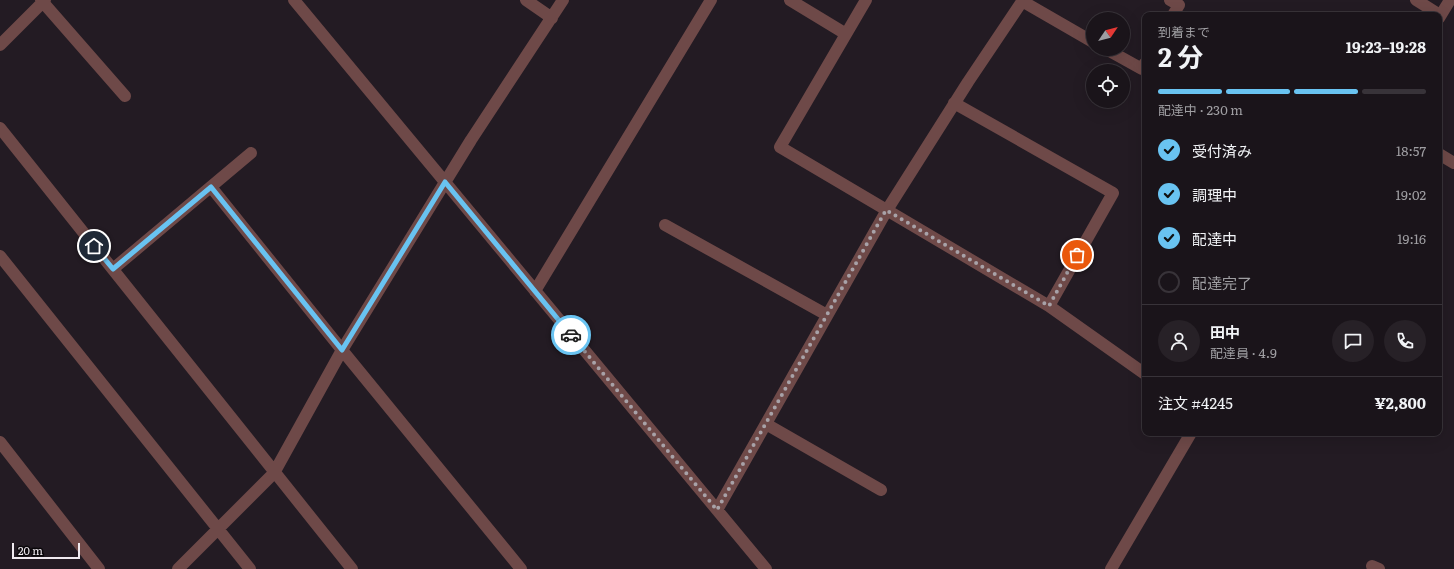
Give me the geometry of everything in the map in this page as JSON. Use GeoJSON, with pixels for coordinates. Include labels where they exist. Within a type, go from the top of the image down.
{"type":"FeatureCollection","features":[{"type":"Feature","properties":{"kind":"street"},"geometry":{"type":"LineString","coordinates":[[294,0],[766,569]]}},
{"type":"Feature","properties":{"kind":"street"},"geometry":{"type":"LineString","coordinates":[[526,0],[552,18]]}},
{"type":"Feature","properties":{"kind":"street"},"geometry":{"type":"LineString","coordinates":[[178,569],[219,530],[274,473],[342,350],[471,140],[563,0]]}},
{"type":"Feature","properties":{"kind":"street"},"geometry":{"type":"LineString","coordinates":[[535,291],[711,0]]}},
{"type":"Feature","properties":{"kind":"street"},"geometry":{"type":"LineString","coordinates":[[790,0],[846,34]]}},
{"type":"Feature","properties":{"kind":"street"},"geometry":{"type":"LineString","coordinates":[[866,0],[780,147],[1049,306],[1142,372]]}},
{"type":"Feature","properties":{"kind":"street"},"geometry":{"type":"LineString","coordinates":[[1170,0],[1179,5],[1175,12]]}},
{"type":"Feature","properties":{"kind":"street"},"geometry":{"type":"LineString","coordinates":[[1416,0],[1434,12]]}},
{"type":"Feature","properties":{"kind":"street"},"geometry":{"type":"LineString","coordinates":[[1442,13],[1450,0]]}},
{"type":"Feature","properties":{"kind":"street"},"geometry":{"type":"LineString","coordinates":[[0,45],[43,1],[126,96]]}},
{"type":"Feature","properties":{"kind":"street"},"geometry":{"type":"LineString","coordinates":[[717,510],[886,210],[954,103],[1022,1],[1086,38]]}},
{"type":"Feature","properties":{"kind":"street"},"geometry":{"type":"LineString","coordinates":[[1119,56],[1142,69]]}},
{"type":"Feature","properties":{"kind":"street"},"geometry":{"type":"LineString","coordinates":[[954,103],[1113,193],[1049,306]]}},
{"type":"Feature","properties":{"kind":"street"},"geometry":{"type":"LineString","coordinates":[[0,128],[352,569]]}},
{"type":"Feature","properties":{"kind":"street"},"geometry":{"type":"LineString","coordinates":[[113,269],[251,153]]}},
{"type":"Feature","properties":{"kind":"street"},"geometry":{"type":"LineString","coordinates":[[1442,156],[1454,163]]}},
{"type":"Feature","properties":{"kind":"street"},"geometry":{"type":"LineString","coordinates":[[211,187],[515,567]]}},
{"type":"Feature","properties":{"kind":"street"},"geometry":{"type":"LineString","coordinates":[[665,225],[827,315]]}},
{"type":"Feature","properties":{"kind":"street"},"geometry":{"type":"LineString","coordinates":[[0,256],[250,569]]}},
{"type":"Feature","properties":{"kind":"street"},"geometry":{"type":"LineString","coordinates":[[766,424],[881,490]]}},
{"type":"Feature","properties":{"kind":"street"},"geometry":{"type":"LineString","coordinates":[[1111,569],[1189,436]]}},
{"type":"Feature","properties":{"kind":"street"},"geometry":{"type":"LineString","coordinates":[[0,442],[99,569]]}},
{"type":"Feature","properties":{"kind":"way so far"},"geometry":{"type":"LineString","coordinates":[[571,335],[717,510],[886,210],[1049,306],[1077,255]]}},
{"type":"Feature","properties":{"kind":"route"},"geometry":{"type":"LineString","coordinates":[[94,246],[113,269],[211,187],[342,350],[445,182],[571,335]]}}]}
